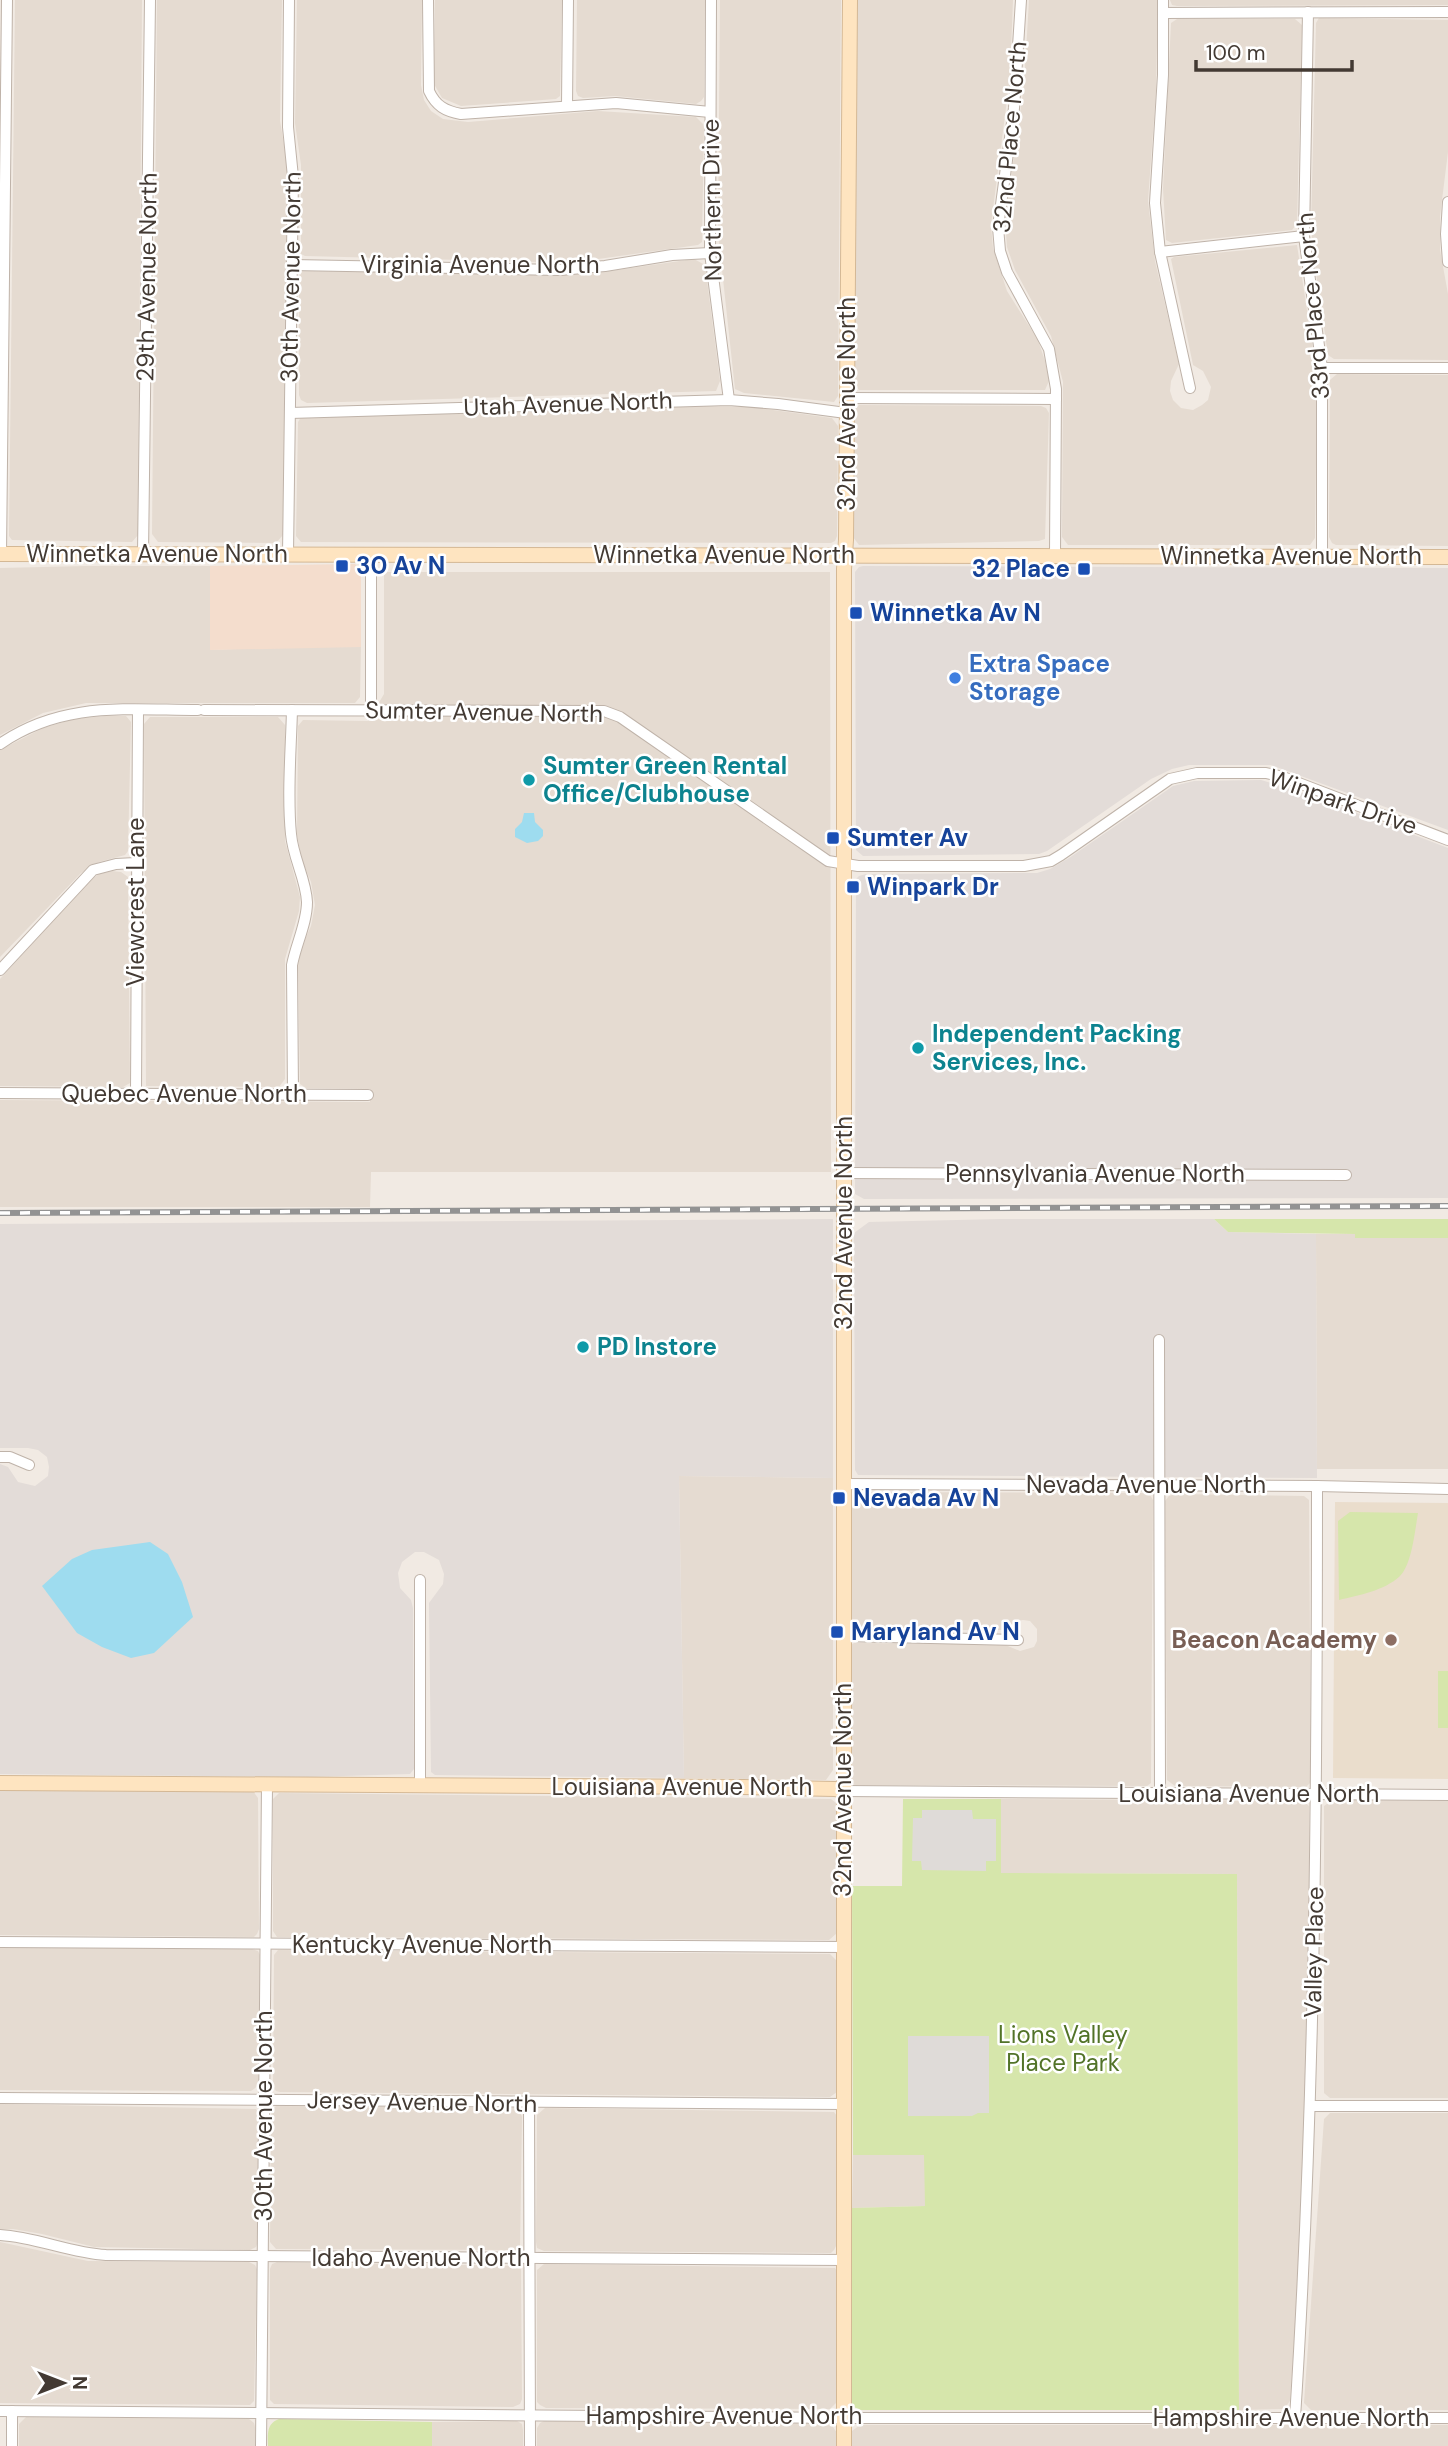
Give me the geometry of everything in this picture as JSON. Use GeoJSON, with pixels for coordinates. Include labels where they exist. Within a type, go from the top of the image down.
{"type":"FeatureCollection","features":[{"type":"Feature","properties":{"kind":"street"},"geometry":{"type":"LineString","coordinates":[[0,554],[7,0]]}},
{"type":"Feature","properties":{"kind":"street","name":"29th Avenue North"},"geometry":{"type":"LineString","coordinates":[[143,554],[150,0]]}},
{"type":"Feature","properties":{"kind":"street","name":"30th Avenue North"},"geometry":{"type":"LineString","coordinates":[[288,554],[293,161],[288,127],[289,0]]}},
{"type":"Feature","properties":{"kind":"street"},"geometry":{"type":"LineString","coordinates":[[428,0],[428,81],[434,101],[441,108],[461,114],[616,103],[710,112]]}},
{"type":"Feature","properties":{"kind":"street"},"geometry":{"type":"LineString","coordinates":[[567,106],[568,0]]}},
{"type":"Feature","properties":{"kind":"street","name":"Northern Drive"},"geometry":{"type":"LineString","coordinates":[[711,0],[710,253],[729,400]]}},
{"type":"Feature","properties":{"kind":"street","name":"32nd Avenue North"},"geometry":{"type":"LineString","coordinates":[[844,2446],[844,864],[850,0]]}},
{"type":"Feature","properties":{"kind":"street","name":"32nd Place North"},"geometry":{"type":"LineString","coordinates":[[1021,0],[1016,85],[998,227],[1000,251],[1007,272],[1049,349],[1054,371],[1055,555]]}},
{"type":"Feature","properties":{"kind":"street"},"geometry":{"type":"LineString","coordinates":[[1164,0],[1163,75],[1155,203],[1160,252],[1190,388]]}},
{"type":"Feature","properties":{"kind":"street","name":"33rd Place North"},"geometry":{"type":"LineString","coordinates":[[1308,12],[1304,236],[1322,368],[1322,557]]}},
{"type":"Feature","properties":{"kind":"street"},"geometry":{"type":"LineString","coordinates":[[1163,13],[1448,12]]}},
{"type":"Feature","properties":{"kind":"street"},"geometry":{"type":"LineString","coordinates":[[1448,202],[1448,262]]}},
{"type":"Feature","properties":{"kind":"street"},"geometry":{"type":"LineString","coordinates":[[1160,252],[1304,236]]}},
{"type":"Feature","properties":{"kind":"street","name":"Virginia Avenue North"},"geometry":{"type":"LineString","coordinates":[[292,265],[560,270],[605,266],[671,254],[710,253]]}},
{"type":"Feature","properties":{"kind":"street"},"geometry":{"type":"LineString","coordinates":[[1322,368],[1448,368]]}},
{"type":"Feature","properties":{"kind":"street"},"geometry":{"type":"LineString","coordinates":[[847,398],[1056,399]]}},
{"type":"Feature","properties":{"kind":"street","name":"Utah Avenue North"},"geometry":{"type":"LineString","coordinates":[[290,413],[729,400],[846,413]]}},
{"type":"Feature","properties":{"kind":"street","name":"Winnetka Avenue North"},"geometry":{"type":"LineString","coordinates":[[0,554],[1448,557]]}},
{"type":"Feature","properties":{"kind":"street"},"geometry":{"type":"LineString","coordinates":[[370,554],[371,710]]}},
{"type":"Feature","properties":{"kind":"street","name":"Viewcrest Lane"},"geometry":{"type":"LineString","coordinates":[[136,1094],[138,710]]}},
{"type":"Feature","properties":{"kind":"street"},"geometry":{"type":"LineString","coordinates":[[292,710],[290,831],[307,903],[292,965],[293,1095]]}},
{"type":"Feature","properties":{"kind":"street","name":"Sumter Avenue North"},"geometry":{"type":"LineString","coordinates":[[0,744],[17,733],[72,712],[604,711],[620,717],[828,861],[844,864]]}},
{"type":"Feature","properties":{"kind":"street","name":"Winpark Drive"},"geometry":{"type":"LineString","coordinates":[[844,864],[1036,865],[1061,855],[1170,779],[1197,773],[1266,773],[1283,777],[1448,840]]}},
{"type":"Feature","properties":{"kind":"street"},"geometry":{"type":"LineString","coordinates":[[0,970],[93,870],[116,864],[136,863]]}},
{"type":"Feature","properties":{"kind":"street","name":"Quebec Avenue North"},"geometry":{"type":"LineString","coordinates":[[0,1093],[368,1095]]}},
{"type":"Feature","properties":{"kind":"street","name":"Pennsylvania Avenue North"},"geometry":{"type":"LineString","coordinates":[[844,1173],[1346,1175]]}},
{"type":"Feature","properties":{"kind":"street"},"geometry":{"type":"LineString","coordinates":[[1159,1340],[1160,1793]]}},
{"type":"Feature","properties":{"kind":"street"},"geometry":{"type":"LineString","coordinates":[[0,1457],[10,1457],[29,1465]]}},
{"type":"Feature","properties":{"kind":"street","name":"Nevada Avenue North"},"geometry":{"type":"LineString","coordinates":[[843,1484],[1448,1489]]}},
{"type":"Feature","properties":{"kind":"street","name":"Valley Place"},"geometry":{"type":"LineString","coordinates":[[1295,2418],[1311,2105],[1317,1794],[1317,1486]]}},
{"type":"Feature","properties":{"kind":"street"},"geometry":{"type":"LineString","coordinates":[[420,1580],[420,1785]]}},
{"type":"Feature","properties":{"kind":"street"},"geometry":{"type":"LineString","coordinates":[[843,1636],[1018,1640]]}},
{"type":"Feature","properties":{"kind":"street","name":"Louisiana Avenue North"},"geometry":{"type":"LineString","coordinates":[[0,1783],[769,1787],[835,1788],[844,1791],[1448,1796]]}},
{"type":"Feature","properties":{"kind":"street","name":"30th Avenue North"},"geometry":{"type":"LineString","coordinates":[[261,2446],[267,1785]]}},
{"type":"Feature","properties":{"kind":"street","name":"Kentucky Avenue North"},"geometry":{"type":"LineString","coordinates":[[0,1942],[844,1947]]}},
{"type":"Feature","properties":{"kind":"street","name":"Jersey Avenue North"},"geometry":{"type":"LineString","coordinates":[[0,2098],[845,2104]]}},
{"type":"Feature","properties":{"kind":"street"},"geometry":{"type":"LineString","coordinates":[[530,2103],[530,2446]]}},
{"type":"Feature","properties":{"kind":"street"},"geometry":{"type":"LineString","coordinates":[[1311,2105],[1448,2106]]}},
{"type":"Feature","properties":{"kind":"street","name":"Idaho Avenue North"},"geometry":{"type":"LineString","coordinates":[[0,2235],[29,2239],[86,2254],[844,2260]]}},
{"type":"Feature","properties":{"kind":"street","name":"Hampshire Avenue North"},"geometry":{"type":"LineString","coordinates":[[0,2411],[844,2418],[1448,2418]]}},
{"type":"Feature","properties":{"kind":"street"},"geometry":{"type":"LineString","coordinates":[[12,2411],[12,2446]]}},
{"type":"Feature","properties":{"kind":"shaded area"},"geometry":{"type":"Polygon","coordinates":[[[15,0],[142,0],[138,535],[132,542],[12,540],[9,536],[15,0]]]}},
{"type":"Feature","properties":{"kind":"shaded area"},"geometry":{"type":"Polygon","coordinates":[[[157,0],[282,0],[280,121],[287,162],[283,535],[276,543],[158,542],[152,534],[157,0]]]}},
{"type":"Feature","properties":{"kind":"shaded area"},"geometry":{"type":"Polygon","coordinates":[[[297,0],[422,0],[421,85],[424,100],[431,111],[443,119],[468,122],[598,111],[696,117],[704,125],[702,242],[698,245],[584,261],[301,254],[301,165],[295,123],[297,0]]]}},
{"type":"Feature","properties":{"kind":"shaded area"},"geometry":{"type":"Polygon","coordinates":[[[435,0],[562,0],[560,96],[556,99],[461,106],[442,98],[434,84],[435,0]]]}},
{"type":"Feature","properties":{"kind":"shaded area"},"geometry":{"type":"Polygon","coordinates":[[[577,0],[705,0],[704,97],[701,101],[696,104],[615,96],[578,96],[577,0]]]}},
{"type":"Feature","properties":{"kind":"shaded area"},"geometry":{"type":"Polygon","coordinates":[[[720,0],[841,0],[838,396],[834,402],[744,393],[735,389],[718,233],[720,0]]]}},
{"type":"Feature","properties":{"kind":"shaded area"},"geometry":{"type":"Polygon","coordinates":[[[856,0],[1013,0],[1010,76],[991,225],[993,248],[1007,291],[1038,340],[1045,361],[1049,381],[1045,390],[859,390],[854,384],[856,0]]]}},
{"type":"Feature","properties":{"kind":"shaded area"},"geometry":{"type":"Polygon","coordinates":[[[1029,0],[1158,0],[1156,91],[1148,201],[1155,261],[1179,364],[1171,381],[1170,391],[1173,400],[1181,408],[1193,410],[1202,405],[1208,400],[1211,387],[1203,371],[1193,365],[1171,259],[1297,245],[1317,387],[1315,538],[1310,545],[1068,545],[1062,537],[1063,382],[1051,336],[1015,270],[1007,247],[1005,220],[1024,85],[1029,0]]]}},
{"type":"Feature","properties":{"kind":"shaded area"},"geometry":{"type":"Polygon","coordinates":[[[1170,0],[1448,0],[1448,5],[1177,6],[1172,5],[1170,0]]]}},
{"type":"Feature","properties":{"kind":"shaded area"},"geometry":{"type":"Polygon","coordinates":[[[1319,18],[1448,20],[1448,152],[1440,216],[1440,250],[1448,294],[1448,360],[1334,359],[1328,355],[1311,225],[1316,23],[1319,18]]]}},
{"type":"Feature","properties":{"kind":"shaded area"},"geometry":{"type":"Polygon","coordinates":[[[1177,19],[1295,19],[1302,25],[1297,224],[1292,230],[1172,243],[1166,240],[1163,189],[1171,23],[1177,19]]]}},
{"type":"Feature","properties":{"kind":"shaded area"},"geometry":{"type":"Polygon","coordinates":[[[694,259],[705,265],[720,381],[716,391],[307,403],[301,400],[299,395],[299,278],[302,271],[589,274],[694,259]]]}},
{"type":"Feature","properties":{"kind":"shaded area"},"geometry":{"type":"Polygon","coordinates":[[[1337,374],[1448,375],[1448,546],[1332,543],[1329,537],[1330,380],[1337,374]]]}},
{"type":"Feature","properties":{"kind":"shaded area"},"geometry":{"type":"Polygon","coordinates":[[[859,405],[1046,408],[1049,413],[1045,539],[859,545],[853,537],[853,411],[859,405]]]}},
{"type":"Feature","properties":{"kind":"shaded area"},"geometry":{"type":"Polygon","coordinates":[[[682,406],[752,407],[832,418],[838,426],[835,541],[301,542],[296,536],[298,422],[301,417],[682,406]]]}},
{"type":"Feature","properties":{"kind":"shaded area"},"geometry":{"type":"Polygon","coordinates":[[[355,564],[361,572],[361,647],[210,650],[210,566],[355,564]]]}},
{"type":"Feature","properties":{"kind":"shaded area"},"geometry":{"type":"Polygon","coordinates":[[[210,566],[210,650],[361,644],[360,697],[355,703],[86,703],[43,713],[0,735],[0,568],[210,566]]]}},
{"type":"Feature","properties":{"kind":"shaded area"},"geometry":{"type":"Polygon","coordinates":[[[863,566],[1448,568],[1448,830],[1271,765],[1189,765],[1172,769],[1151,779],[1039,854],[863,856],[856,850],[855,572],[863,566]]]}},
{"type":"Feature","properties":{"kind":"shaded area"},"geometry":{"type":"Polygon","coordinates":[[[384,572],[830,572],[831,1172],[371,1172],[370,1207],[0,1207],[0,1100],[370,1102],[370,1089],[306,1088],[300,1084],[298,964],[315,905],[297,834],[298,726],[303,720],[368,721],[384,694],[384,572]]]}},
{"type":"Feature","properties":{"kind":"shaded area"},"geometry":{"type":"Polygon","coordinates":[[[126,716],[131,722],[128,851],[125,855],[99,862],[81,873],[0,957],[0,750],[43,728],[74,719],[126,716]]]}},
{"type":"Feature","properties":{"kind":"shaded area"},"geometry":{"type":"Polygon","coordinates":[[[150,717],[278,717],[285,725],[285,841],[300,897],[299,911],[285,959],[285,1079],[279,1087],[146,1086],[144,724],[150,717]]]}},
{"type":"Feature","properties":{"kind":"shaded area"},"geometry":{"type":"Polygon","coordinates":[[[1261,780],[1310,795],[1448,848],[1448,1198],[864,1199],[855,1194],[856,879],[866,874],[1037,873],[1069,858],[1173,786],[1194,781],[1261,780]]]}},
{"type":"Feature","properties":{"kind":"shaded area"},"geometry":{"type":"Polygon","coordinates":[[[121,872],[128,877],[130,1083],[123,1087],[0,1086],[0,979],[89,881],[99,874],[121,872]]]}},
{"type":"Feature","properties":{"kind":"shaded area"},"geometry":{"type":"Polygon","coordinates":[[[833,1219],[833,1478],[679,1476],[684,1778],[435,1775],[431,1772],[429,1603],[443,1584],[444,1574],[439,1560],[424,1552],[415,1552],[402,1562],[398,1573],[400,1588],[411,1600],[413,1608],[414,1769],[410,1774],[310,1777],[0,1774],[0,1464],[8,1467],[18,1482],[35,1486],[48,1476],[49,1467],[47,1457],[38,1450],[0,1448],[0,1224],[833,1219]]]}},
{"type":"Feature","properties":{"kind":"shaded area"},"geometry":{"type":"Polygon","coordinates":[[[1214,1219],[1228,1232],[1316,1234],[1317,1478],[858,1475],[855,1470],[854,1233],[869,1222],[1214,1219]]]}},
{"type":"Feature","properties":{"kind":"shaded area"},"geometry":{"type":"Polygon","coordinates":[[[1316,1234],[1355,1234],[1356,1238],[1448,1238],[1448,1469],[1317,1469],[1316,1234]]]}},
{"type":"Feature","properties":{"kind":"shaded area"},"geometry":{"type":"Polygon","coordinates":[[[679,1476],[833,1478],[833,1770],[826,1780],[684,1778],[679,1476]]]}},
{"type":"Feature","properties":{"kind":"shaded area"},"geometry":{"type":"Polygon","coordinates":[[[856,1492],[1150,1495],[1153,1500],[1151,1783],[1147,1786],[850,1783],[851,1645],[1003,1644],[1020,1651],[1034,1647],[1037,1641],[1037,1629],[1030,1621],[1023,1620],[1003,1630],[854,1630],[850,1627],[849,1499],[856,1492]]]}},
{"type":"Feature","properties":{"kind":"shaded area"},"geometry":{"type":"Polygon","coordinates":[[[1175,1494],[1304,1496],[1309,1500],[1311,1782],[1306,1787],[1175,1786],[1167,1780],[1165,1501],[1175,1494]]]}},
{"type":"Feature","properties":{"kind":"shaded area","name":"Beacon Academy"},"geometry":{"type":"Polygon","coordinates":[[[1335,1502],[1448,1503],[1448,1779],[1333,1778],[1335,1502]]]}},
{"type":"Feature","properties":{"kind":"shaded area"},"geometry":{"type":"Polygon","coordinates":[[[0,1790],[253,1791],[258,1798],[257,1934],[254,1937],[0,1935],[0,1790]]]}},
{"type":"Feature","properties":{"kind":"shaded area"},"geometry":{"type":"Polygon","coordinates":[[[279,1793],[831,1799],[836,1803],[837,1933],[829,1940],[277,1937],[273,1931],[273,1799],[279,1793]]]}},
{"type":"Feature","properties":{"kind":"shaded area"},"geometry":{"type":"Polygon","coordinates":[[[1001,1799],[1303,1801],[1309,1806],[1309,2123],[1290,2401],[1284,2409],[1239,2410],[1237,1874],[1001,1873],[1001,1799]]]}},
{"type":"Feature","properties":{"kind":"shaded area"},"geometry":{"type":"Polygon","coordinates":[[[1333,1800],[1448,1801],[1448,2098],[1330,2098],[1324,2093],[1324,1806],[1333,1800]]]}},
{"type":"Feature","properties":{"kind":"shaded area"},"geometry":{"type":"Polygon","coordinates":[[[922,1810],[972,1810],[973,1819],[996,1819],[996,1861],[986,1861],[986,1871],[922,1870],[921,1861],[912,1861],[913,1818],[922,1818],[922,1810]]]}},
{"type":"Feature","properties":{"kind":"shaded area"},"geometry":{"type":"Polygon","coordinates":[[[0,1947],[258,1951],[258,2086],[251,2091],[0,2090],[0,1947]]]}},
{"type":"Feature","properties":{"kind":"shaded area"},"geometry":{"type":"Polygon","coordinates":[[[278,1950],[830,1954],[838,1962],[837,2092],[830,2097],[276,2091],[273,2087],[274,1955],[278,1950]]]}},
{"type":"Feature","properties":{"kind":"shaded area"},"geometry":{"type":"Polygon","coordinates":[[[908,2036],[989,2036],[989,2113],[972,2116],[908,2116],[908,2036]]]}},
{"type":"Feature","properties":{"kind":"shaded area"},"geometry":{"type":"Polygon","coordinates":[[[0,2104],[256,2109],[256,2247],[250,2250],[94,2247],[42,2234],[13,2229],[0,2230],[0,2104]]]}},
{"type":"Feature","properties":{"kind":"shaded area"},"geometry":{"type":"Polygon","coordinates":[[[276,2106],[515,2108],[520,2111],[522,2117],[520,2250],[276,2249],[270,2242],[271,2111],[276,2106]]]}},
{"type":"Feature","properties":{"kind":"shaded area"},"geometry":{"type":"Polygon","coordinates":[[[545,2108],[834,2112],[837,2116],[837,2244],[831,2253],[544,2251],[537,2248],[537,2115],[545,2108]]]}},
{"type":"Feature","properties":{"kind":"shaded area"},"geometry":{"type":"Polygon","coordinates":[[[1330,2113],[1448,2113],[1448,2410],[1311,2410],[1304,2403],[1324,2119],[1330,2113]]]}},
{"type":"Feature","properties":{"kind":"shaded area"},"geometry":{"type":"Polygon","coordinates":[[[853,2155],[925,2155],[925,2206],[852,2208],[853,2155]]]}},
{"type":"Feature","properties":{"kind":"shaded area"},"geometry":{"type":"Polygon","coordinates":[[[0,2242],[88,2261],[249,2262],[255,2265],[254,2401],[250,2405],[0,2403],[0,2242]]]}},
{"type":"Feature","properties":{"kind":"shaded area"},"geometry":{"type":"Polygon","coordinates":[[[272,2264],[521,2266],[520,2404],[513,2407],[274,2404],[270,2400],[270,2269],[272,2264]]]}},
{"type":"Feature","properties":{"kind":"shaded area"},"geometry":{"type":"Polygon","coordinates":[[[544,2264],[835,2268],[836,2403],[830,2409],[546,2408],[537,2402],[537,2270],[544,2264]]]}},
{"type":"Feature","properties":{"kind":"shaded area"},"geometry":{"type":"Polygon","coordinates":[[[26,2417],[249,2419],[255,2427],[255,2446],[19,2446],[19,2424],[26,2417]]]}},
{"type":"Feature","properties":{"kind":"shaded area"},"geometry":{"type":"Polygon","coordinates":[[[546,2420],[831,2424],[837,2433],[837,2446],[537,2446],[537,2428],[546,2420]]]}},
{"type":"Feature","properties":{"kind":"shaded area"},"geometry":{"type":"Polygon","coordinates":[[[517,2421],[522,2424],[523,2446],[432,2446],[432,2422],[517,2421]]]}},
{"type":"Feature","properties":{"kind":"shaded area"},"geometry":{"type":"Polygon","coordinates":[[[860,2425],[1448,2425],[1448,2446],[852,2446],[852,2431],[860,2425]]]}},
{"type":"Feature","properties":{"kind":"green space"},"geometry":{"type":"Polygon","coordinates":[[[1214,1219],[1448,1219],[1448,1238],[1355,1238],[1355,1234],[1228,1232],[1214,1219]]]}},
{"type":"Feature","properties":{"kind":"green space"},"geometry":{"type":"Polygon","coordinates":[[[1350,1512],[1418,1513],[1410,1555],[1400,1576],[1379,1589],[1339,1600],[1338,1521],[1350,1512]]]}},
{"type":"Feature","properties":{"kind":"green space"},"geometry":{"type":"Polygon","coordinates":[[[1438,1671],[1448,1671],[1448,1728],[1438,1728],[1438,1671]]]}},
{"type":"Feature","properties":{"kind":"green space","name":"Lions Valley Place Park"},"geometry":{"type":"Polygon","coordinates":[[[903,1799],[1001,1799],[1001,1873],[1237,1874],[1239,2410],[860,2410],[852,2406],[852,2208],[925,2206],[924,2155],[853,2155],[852,1886],[902,1886],[903,1799]]]}},
{"type":"Feature","properties":{"kind":"green space"},"geometry":{"type":"Polygon","coordinates":[[[279,2419],[432,2422],[432,2446],[268,2446],[270,2427],[279,2419]]]}},
{"type":"Feature","properties":{"kind":"water"},"geometry":{"type":"Polygon","coordinates":[[[524,813],[534,813],[535,822],[543,830],[543,836],[538,841],[527,843],[515,837],[515,829],[522,822],[524,813]]]}},
{"type":"Feature","properties":{"kind":"water"},"geometry":{"type":"Polygon","coordinates":[[[150,1542],[168,1554],[182,1582],[193,1617],[154,1653],[131,1658],[102,1647],[77,1633],[42,1586],[72,1559],[92,1550],[150,1542]]]}},
{"type":"Feature","properties":{"kind":"railway"},"geometry":{"type":"LineString","coordinates":[[0,1213],[1448,1206]]}},
{"type":"Feature","properties":{"kind":"place","name":"30 Av N"},"geometry":{"type":"Point","coordinates":[342,566]}},
{"type":"Feature","properties":{"kind":"place","name":"32 Place"},"geometry":{"type":"Point","coordinates":[1084,569]}},
{"type":"Feature","properties":{"kind":"place","name":"Winnetka Av N"},"geometry":{"type":"Point","coordinates":[856,613]}},
{"type":"Feature","properties":{"kind":"place","name":"Extra Space Storage"},"geometry":{"type":"Point","coordinates":[955,678]}},
{"type":"Feature","properties":{"kind":"place","name":"Sumter Green Rental Office/Clubhouse"},"geometry":{"type":"Point","coordinates":[529,780]}},
{"type":"Feature","properties":{"kind":"place","name":"Sumter Av"},"geometry":{"type":"Point","coordinates":[833,838]}},
{"type":"Feature","properties":{"kind":"place","name":"Winpark Dr"},"geometry":{"type":"Point","coordinates":[853,887]}},
{"type":"Feature","properties":{"kind":"place","name":"Independent Packing Services, Inc."},"geometry":{"type":"Point","coordinates":[918,1048]}},
{"type":"Feature","properties":{"kind":"place","name":"PD Instore"},"geometry":{"type":"Point","coordinates":[583,1347]}},
{"type":"Feature","properties":{"kind":"place","name":"Nevada Av N"},"geometry":{"type":"Point","coordinates":[839,1498]}},
{"type":"Feature","properties":{"kind":"place","name":"Maryland Av N"},"geometry":{"type":"Point","coordinates":[837,1632]}},
{"type":"Feature","properties":{"kind":"place","name":"Beacon Academy"},"geometry":{"type":"Point","coordinates":[1391,1640]}}]}
